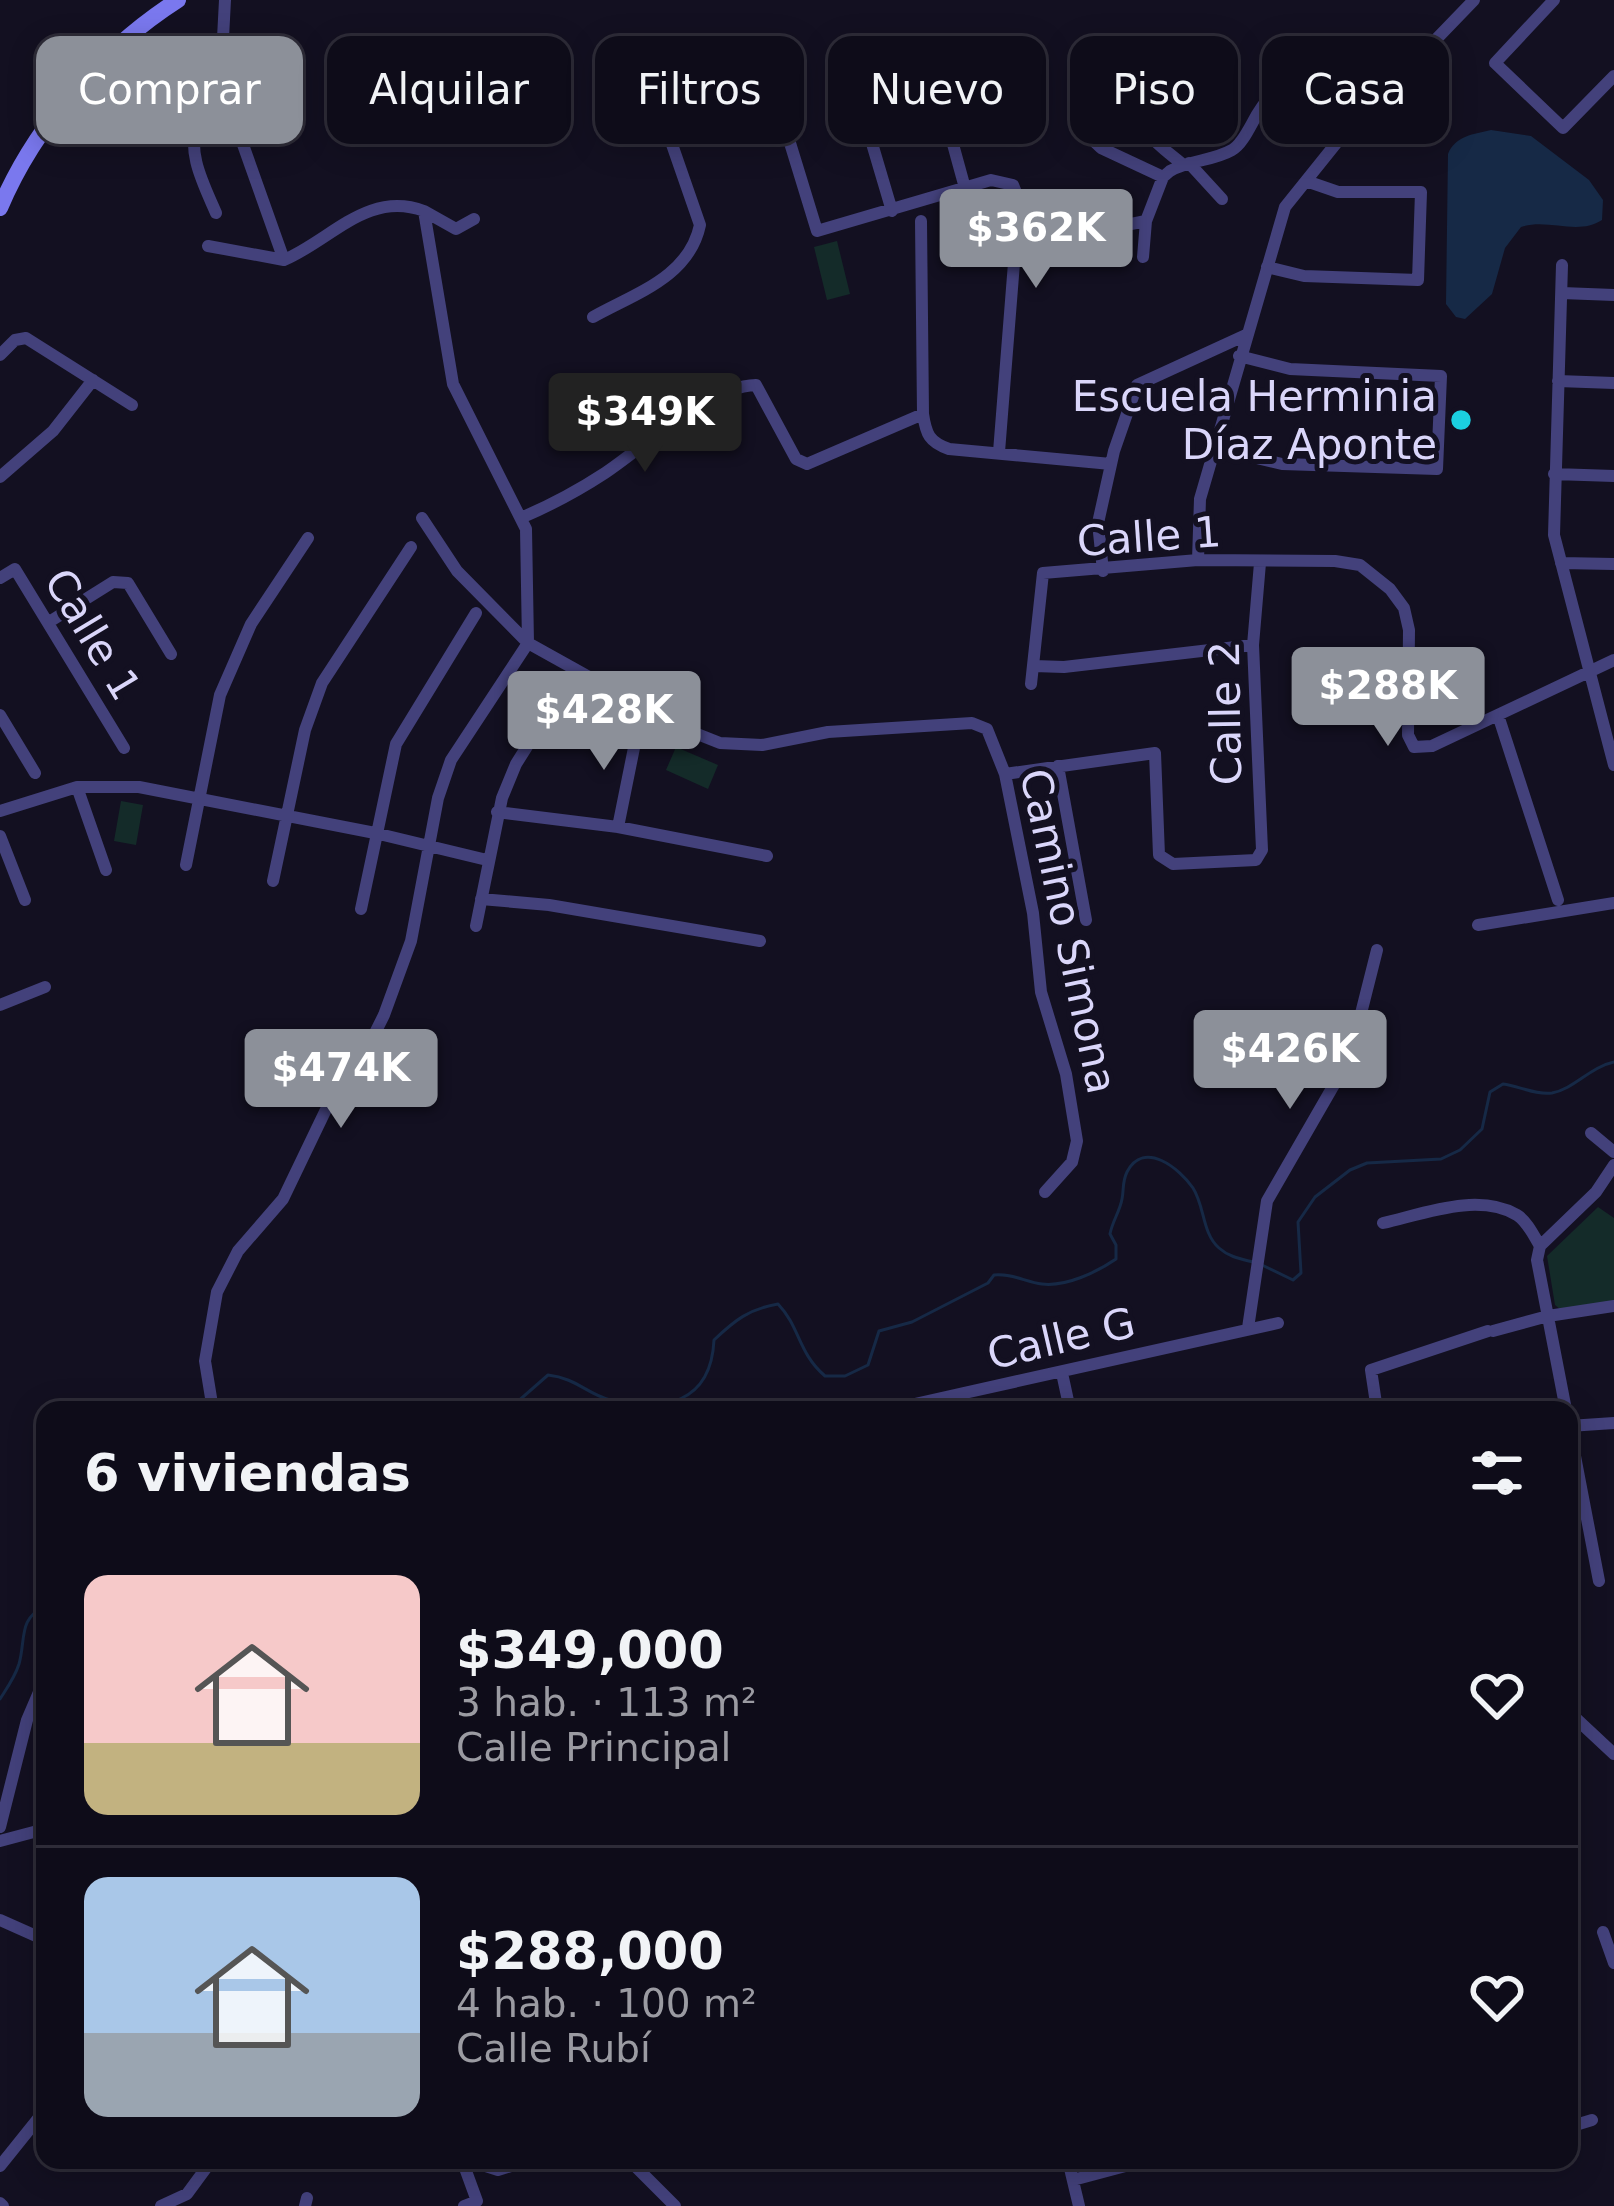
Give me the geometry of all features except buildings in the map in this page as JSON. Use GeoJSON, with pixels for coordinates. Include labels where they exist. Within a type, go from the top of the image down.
{"type":"FeatureCollection","features":[{"type":"Feature","properties":{"kind":"street"},"geometry":{"type":"LineString","coordinates":[[0,208],[28,152],[98,64],[142,23],[178,0]]}},
{"type":"Feature","properties":{"kind":"street"},"geometry":{"type":"LineString","coordinates":[[223,36],[225,0]]}},
{"type":"Feature","properties":{"kind":"street"},"geometry":{"type":"LineString","coordinates":[[1441,36],[1474,0]]}},
{"type":"Feature","properties":{"kind":"street"},"geometry":{"type":"LineString","coordinates":[[1554,0],[1495,63],[1563,128],[1614,76]]}},
{"type":"Feature","properties":{"kind":"street"},"geometry":{"type":"LineString","coordinates":[[593,317],[678,270],[696,241],[700,224],[667,130],[670,115],[680,107],[775,94],[817,231],[991,180],[1013,185],[1019,200],[999,452]]}},
{"type":"Feature","properties":{"kind":"street"},"geometry":{"type":"LineString","coordinates":[[1143,257],[1146,221],[1163,178],[1186,164],[1235,149],[1262,107]]}},
{"type":"Feature","properties":{"kind":"street"},"geometry":{"type":"LineString","coordinates":[[192,144],[216,213]]}},
{"type":"Feature","properties":{"kind":"street"},"geometry":{"type":"LineString","coordinates":[[243,144],[284,260]]}},
{"type":"Feature","properties":{"kind":"street"},"geometry":{"type":"LineString","coordinates":[[872,144],[892,211]]}},
{"type":"Feature","properties":{"kind":"street"},"geometry":{"type":"LineString","coordinates":[[953,144],[965,188]]}},
{"type":"Feature","properties":{"kind":"street"},"geometry":{"type":"LineString","coordinates":[[1097,144],[1163,178]]}},
{"type":"Feature","properties":{"kind":"street"},"geometry":{"type":"LineString","coordinates":[[1162,144],[1222,199]]}},
{"type":"Feature","properties":{"kind":"street"},"geometry":{"type":"LineString","coordinates":[[1198,560],[1200,499],[1285,207],[1336,144]]}},
{"type":"Feature","properties":{"kind":"street"},"geometry":{"type":"LineString","coordinates":[[1267,267],[1304,276],[1418,280],[1420,192],[1338,192],[1309,182]]}},
{"type":"Feature","properties":{"kind":"street"},"geometry":{"type":"LineString","coordinates":[[208,247],[284,260],[309,249],[342,221],[388,205],[424,212],[456,229],[474,218]]}},
{"type":"Feature","properties":{"kind":"street"},"geometry":{"type":"LineString","coordinates":[[212,1401],[205,1361],[218,1292],[238,1251],[283,1199],[332,1096],[363,1057],[384,1015],[411,941],[438,799],[452,760],[528,643],[528,540],[523,517],[453,384],[424,212]]}},
{"type":"Feature","properties":{"kind":"street"},"geometry":{"type":"LineString","coordinates":[[921,221],[926,435],[935,445],[1111,464]]}},
{"type":"Feature","properties":{"kind":"street"},"geometry":{"type":"LineString","coordinates":[[1126,225],[1146,221]]}},
{"type":"Feature","properties":{"kind":"street"},"geometry":{"type":"LineString","coordinates":[[1562,265],[1554,535],[1614,765]]}},
{"type":"Feature","properties":{"kind":"street"},"geometry":{"type":"LineString","coordinates":[[1562,293],[1614,295]]}},
{"type":"Feature","properties":{"kind":"street"},"geometry":{"type":"LineString","coordinates":[[1103,571],[1098,523],[1137,385],[1246,335]]}},
{"type":"Feature","properties":{"kind":"street"},"geometry":{"type":"LineString","coordinates":[[0,355],[15,340],[26,338],[132,405]]}},
{"type":"Feature","properties":{"kind":"street"},"geometry":{"type":"LineString","coordinates":[[1214,448],[1282,464],[1437,469],[1441,376],[1290,369],[1240,356]]}},
{"type":"Feature","properties":{"kind":"street"},"geometry":{"type":"LineString","coordinates":[[0,477],[53,431],[93,380]]}},
{"type":"Feature","properties":{"kind":"street"},"geometry":{"type":"LineString","coordinates":[[1558,381],[1614,383]]}},
{"type":"Feature","properties":{"kind":"street"},"geometry":{"type":"LineString","coordinates":[[523,517],[599,477],[688,414],[742,386],[756,385],[796,459],[807,464],[922,414]]}},
{"type":"Feature","properties":{"kind":"street"},"geometry":{"type":"LineString","coordinates":[[1554,474],[1614,476]]}},
{"type":"Feature","properties":{"kind":"street","name":"Camino Simona"},"geometry":{"type":"LineString","coordinates":[[422,518],[457,571],[528,643],[677,726],[720,743],[762,745],[828,732],[972,723],[987,729],[1005,774],[1033,913],[1041,992],[1066,1075],[1077,1141],[1072,1162],[1045,1192]]}},
{"type":"Feature","properties":{"kind":"street"},"geometry":{"type":"LineString","coordinates":[[186,865],[220,695],[250,624],[308,538]]}},
{"type":"Feature","properties":{"kind":"street"},"geometry":{"type":"LineString","coordinates":[[273,881],[304,730],[322,683],[411,547]]}},
{"type":"Feature","properties":{"kind":"street","name":"Calle 1"},"geometry":{"type":"LineString","coordinates":[[1034,666],[1043,573],[1198,560],[1335,561],[1360,565],[1390,589],[1404,608],[1409,630],[1408,735],[1414,747],[1432,746],[1498,715]]}},
{"type":"Feature","properties":{"kind":"street","name":"Calle 2"},"geometry":{"type":"LineString","coordinates":[[1058,766],[1155,753],[1159,855],[1173,863],[1256,860],[1262,850],[1253,645],[1260,563]]}},
{"type":"Feature","properties":{"kind":"street"},"geometry":{"type":"LineString","coordinates":[[1561,563],[1614,564]]}},
{"type":"Feature","properties":{"kind":"street","name":"Calle 1"},"geometry":{"type":"LineString","coordinates":[[0,578],[15,569],[124,748]]}},
{"type":"Feature","properties":{"kind":"street"},"geometry":{"type":"LineString","coordinates":[[49,622],[122,581],[128,583],[171,654]]}},
{"type":"Feature","properties":{"kind":"street"},"geometry":{"type":"LineString","coordinates":[[361,909],[396,744],[476,614]]}},
{"type":"Feature","properties":{"kind":"street"},"geometry":{"type":"LineString","coordinates":[[1031,684],[1034,666],[1064,668],[1253,645]]}},
{"type":"Feature","properties":{"kind":"street"},"geometry":{"type":"LineString","coordinates":[[1558,900],[1498,715],[1614,660]]}},
{"type":"Feature","properties":{"kind":"street"},"geometry":{"type":"LineString","coordinates":[[476,926],[497,812],[516,764],[562,691]]}},
{"type":"Feature","properties":{"kind":"street"},"geometry":{"type":"LineString","coordinates":[[0,715],[35,773]]}},
{"type":"Feature","properties":{"kind":"street"},"geometry":{"type":"LineString","coordinates":[[618,827],[638,728]]}},
{"type":"Feature","properties":{"kind":"street"},"geometry":{"type":"LineString","coordinates":[[1005,774],[1058,766],[1086,920]]}},
{"type":"Feature","properties":{"kind":"street"},"geometry":{"type":"LineString","coordinates":[[77,787],[106,870]]}},
{"type":"Feature","properties":{"kind":"street"},"geometry":{"type":"LineString","coordinates":[[0,811],[77,787],[139,788],[375,833],[487,860]]}},
{"type":"Feature","properties":{"kind":"street"},"geometry":{"type":"LineString","coordinates":[[497,812],[618,827],[767,856]]}},
{"type":"Feature","properties":{"kind":"street"},"geometry":{"type":"LineString","coordinates":[[0,836],[25,900]]}},
{"type":"Feature","properties":{"kind":"street"},"geometry":{"type":"LineString","coordinates":[[481,899],[548,905],[760,941]]}},
{"type":"Feature","properties":{"kind":"street"},"geometry":{"type":"LineString","coordinates":[[1478,925],[1614,903]]}},
{"type":"Feature","properties":{"kind":"street"},"geometry":{"type":"LineString","coordinates":[[1248,1328],[1267,1201],[1350,1057],[1377,950]]}},
{"type":"Feature","properties":{"kind":"street"},"geometry":{"type":"LineString","coordinates":[[0,1005],[45,987]]}},
{"type":"Feature","properties":{"kind":"street"},"geometry":{"type":"LineString","coordinates":[[1591,1133],[1614,1152]]}},
{"type":"Feature","properties":{"kind":"street"},"geometry":{"type":"LineString","coordinates":[[1564,1401],[1538,1260],[1540,1246],[1596,1192],[1614,1165]]}},
{"type":"Feature","properties":{"kind":"street"},"geometry":{"type":"LineString","coordinates":[[1383,1222],[1461,1205],[1490,1205],[1521,1216],[1540,1246]]}},
{"type":"Feature","properties":{"kind":"street"},"geometry":{"type":"LineString","coordinates":[[1376,1401],[1371,1370],[1490,1331],[1614,1306]]}},
{"type":"Feature","properties":{"kind":"street","name":"Calle G"},"geometry":{"type":"LineString","coordinates":[[940,1401],[1278,1323]]}},
{"type":"Feature","properties":{"kind":"street"},"geometry":{"type":"LineString","coordinates":[[1062,1372],[1068,1401]]}},
{"type":"Feature","properties":{"kind":"street"},"geometry":{"type":"LineString","coordinates":[[1578,1425],[1614,1423]]}},
{"type":"Feature","properties":{"kind":"street"},"geometry":{"type":"LineString","coordinates":[[1578,1472],[1599,1581]]}},
{"type":"Feature","properties":{"kind":"street"},"geometry":{"type":"LineString","coordinates":[[0,1827],[36,1700]]}},
{"type":"Feature","properties":{"kind":"street"},"geometry":{"type":"LineString","coordinates":[[1578,1720],[1612,1749]]}},
{"type":"Feature","properties":{"kind":"street"},"geometry":{"type":"LineString","coordinates":[[0,1841],[36,1831]]}},
{"type":"Feature","properties":{"kind":"street"},"geometry":{"type":"LineString","coordinates":[[0,1920],[36,1936]]}},
{"type":"Feature","properties":{"kind":"street"},"geometry":{"type":"LineString","coordinates":[[1603,1932],[1614,1963]]}},
{"type":"Feature","properties":{"kind":"street"},"geometry":{"type":"LineString","coordinates":[[1578,2124],[1592,2120]]}},
{"type":"Feature","properties":{"kind":"street"},"geometry":{"type":"LineString","coordinates":[[0,2166],[36,2121]]}},
{"type":"Feature","properties":{"kind":"street"},"geometry":{"type":"LineString","coordinates":[[161,2206],[188,2194],[206,2169]]}},
{"type":"Feature","properties":{"kind":"street"},"geometry":{"type":"LineString","coordinates":[[464,2206],[477,2201],[468,2169]]}},
{"type":"Feature","properties":{"kind":"street"},"geometry":{"type":"LineString","coordinates":[[638,2169],[675,2206]]}},
{"type":"Feature","properties":{"kind":"street"},"geometry":{"type":"LineString","coordinates":[[1070,2169],[1074,2205]]}},
{"type":"Feature","properties":{"kind":"street"},"geometry":{"type":"LineString","coordinates":[[1073,2180],[1114,2169]]}},
{"type":"Feature","properties":{"kind":"green space"},"geometry":{"type":"Polygon","coordinates":[[[837,241],[850,294],[827,300],[814,247],[837,241]]]}},
{"type":"Feature","properties":{"kind":"green space"},"geometry":{"type":"Polygon","coordinates":[[[676,747],[718,765],[708,789],[666,770],[676,747]]]}},
{"type":"Feature","properties":{"kind":"green space"},"geometry":{"type":"Polygon","coordinates":[[[121,801],[143,805],[136,845],[114,841],[121,801]]]}},
{"type":"Feature","properties":{"kind":"green space"},"geometry":{"type":"Polygon","coordinates":[[[1598,1207],[1614,1218],[1614,1301],[1561,1310],[1555,1305],[1547,1256],[1598,1207]]]}},
{"type":"Feature","properties":{"kind":"water"},"geometry":{"type":"Polygon","coordinates":[[[1491,130],[1531,136],[1589,180],[1603,200],[1602,220],[1583,227],[1521,227],[1505,248],[1492,294],[1465,319],[1456,317],[1446,304],[1448,154],[1460,140],[1491,130]]]}},
{"type":"Feature","properties":{"kind":"waterway"},"geometry":{"type":"LineString","coordinates":[[1262,1265],[1293,1280],[1301,1273],[1298,1222],[1315,1197],[1350,1170],[1367,1163],[1441,1159],[1460,1150],[1482,1129],[1490,1092],[1503,1084],[1552,1093],[1614,1062]]}},
{"type":"Feature","properties":{"kind":"waterway"},"geometry":{"type":"LineString","coordinates":[[672,1401],[694,1390],[704,1378],[714,1340],[759,1309],[778,1304],[816,1367],[825,1376],[845,1376],[868,1365],[879,1331],[912,1322],[988,1283],[994,1275],[1042,1284],[1091,1273],[1116,1259],[1110,1234],[1124,1179],[1134,1162],[1143,1158],[1162,1160],[1180,1173],[1197,1195],[1213,1242],[1227,1254],[1253,1262]]}},
{"type":"Feature","properties":{"kind":"waterway"},"geometry":{"type":"LineString","coordinates":[[518,1401],[548,1375],[618,1401]]}},
{"type":"Feature","properties":{"kind":"waterway"},"geometry":{"type":"LineString","coordinates":[[0,1699],[17,1669],[27,1623],[36,1611]]}},
{"type":"Feature","properties":{"kind":"place","name":"Escuela Herminia Díaz Aponte"},"geometry":{"type":"Point","coordinates":[1461,420]}}]}
